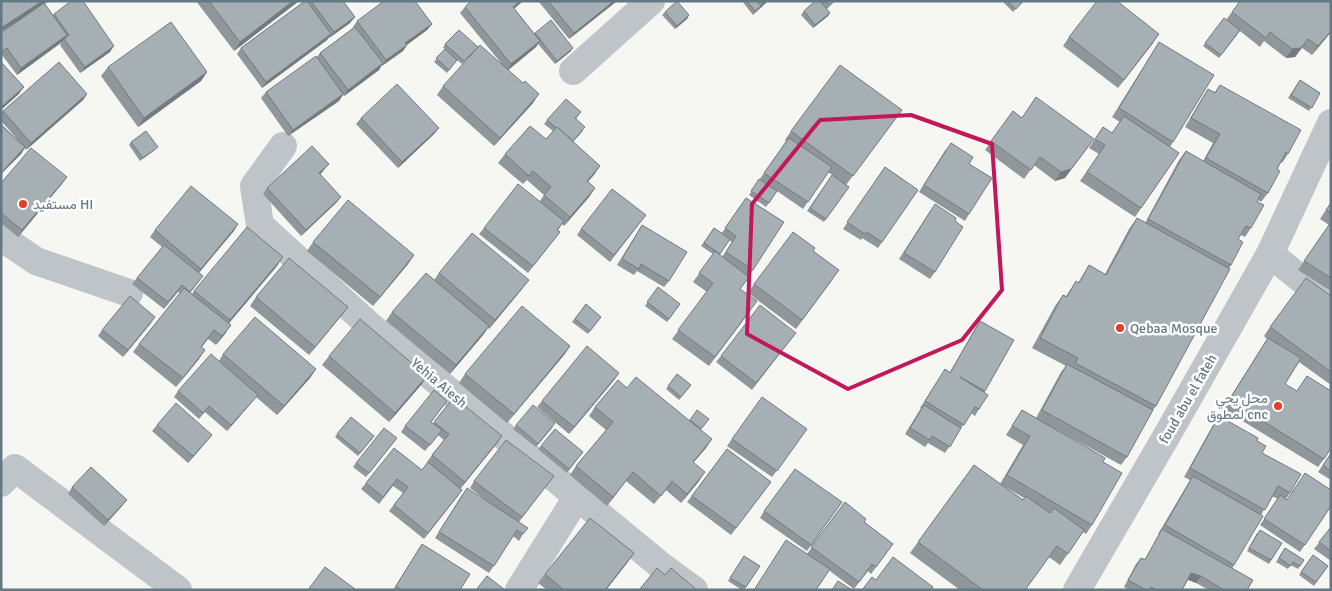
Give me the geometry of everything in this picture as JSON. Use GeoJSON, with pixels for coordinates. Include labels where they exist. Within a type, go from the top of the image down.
{"type":"FeatureCollection","features":[{"type":"Feature","properties":{"kind":"street"},"geometry":{"type":"LineString","coordinates":[[573,71],[651,1]]}},
{"type":"Feature","properties":{"kind":"street","name":"foud abu el fateh"},"geometry":{"type":"LineString","coordinates":[[1077,590],[1270,254],[1331,123]]}},
{"type":"Feature","properties":{"kind":"street","name":"Yehia Aiesh"},"geometry":{"type":"LineString","coordinates":[[282,146],[254,186],[260,225],[369,325],[660,565],[694,590]]}},
{"type":"Feature","properties":{"kind":"street"},"geometry":{"type":"LineString","coordinates":[[1,237],[36,261],[129,293]]}},
{"type":"Feature","properties":{"kind":"street"},"geometry":{"type":"LineString","coordinates":[[1270,254],[1331,303]]}},
{"type":"Feature","properties":{"kind":"street"},"geometry":{"type":"LineString","coordinates":[[1,483],[15,468],[178,590]]}},
{"type":"Feature","properties":{"kind":"street"},"geometry":{"type":"LineString","coordinates":[[519,590],[577,497]]}},
{"type":"Feature","properties":{"kind":"highlighted area"},"geometry":{"type":"Polygon","coordinates":[[[911,115],[992,144],[1002,290],[962,340],[848,389],[747,334],[752,204],[820,120],[911,115]]]}},
{"type":"Feature","properties":{"kind":"building"},"geometry":{"type":"Polygon","coordinates":[[[1,1],[42,1],[1,28],[1,1]]]}},
{"type":"Feature","properties":{"kind":"building"},"geometry":{"type":"Polygon","coordinates":[[[71,1],[83,1],[114,46],[85,67],[64,39],[69,35],[54,14],[71,1]]]}},
{"type":"Feature","properties":{"kind":"building"},"geometry":{"type":"Polygon","coordinates":[[[209,1],[293,1],[240,42],[209,1]]]}},
{"type":"Feature","properties":{"kind":"building"},"geometry":{"type":"Polygon","coordinates":[[[307,1],[331,34],[266,82],[241,48],[307,1]]]}},
{"type":"Feature","properties":{"kind":"building"},"geometry":{"type":"Polygon","coordinates":[[[311,1],[343,1],[355,17],[334,32],[311,1]]]}},
{"type":"Feature","properties":{"kind":"building"},"geometry":{"type":"Polygon","coordinates":[[[384,1],[415,1],[432,24],[405,43],[407,45],[386,60],[357,21],[384,1]]]}},
{"type":"Feature","properties":{"kind":"building"},"geometry":{"type":"Polygon","coordinates":[[[471,1],[520,1],[513,7],[540,41],[511,64],[465,7],[471,1]]]}},
{"type":"Feature","properties":{"kind":"building"},"geometry":{"type":"Polygon","coordinates":[[[548,1],[614,1],[574,33],[548,1]]]}},
{"type":"Feature","properties":{"kind":"building"},"geometry":{"type":"Polygon","coordinates":[[[677,1],[689,15],[677,26],[665,12],[677,1]]]}},
{"type":"Feature","properties":{"kind":"building"},"geometry":{"type":"Polygon","coordinates":[[[747,1],[757,1],[761,6],[755,11],[747,1]]]}},
{"type":"Feature","properties":{"kind":"building"},"geometry":{"type":"Polygon","coordinates":[[[815,1],[820,1],[830,13],[815,25],[804,11],[815,1]]]}},
{"type":"Feature","properties":{"kind":"building"},"geometry":{"type":"Polygon","coordinates":[[[826,1],[834,1],[830,5],[826,1]]]}},
{"type":"Feature","properties":{"kind":"building"},"geometry":{"type":"Polygon","coordinates":[[[1007,1],[1023,1],[1016,9],[1007,1]]]}},
{"type":"Feature","properties":{"kind":"building"},"geometry":{"type":"Polygon","coordinates":[[[1097,1],[1117,1],[1159,34],[1124,80],[1069,37],[1097,1]]]}},
{"type":"Feature","properties":{"kind":"building"},"geometry":{"type":"Polygon","coordinates":[[[1240,1],[1331,1],[1331,31],[1318,46],[1308,39],[1301,48],[1292,49],[1270,32],[1266,38],[1232,12],[1240,1]]]}},
{"type":"Feature","properties":{"kind":"building"},"geometry":{"type":"Polygon","coordinates":[[[44,3],[67,35],[21,68],[7,48],[3,51],[1,48],[1,33],[44,3]]]}},
{"type":"Feature","properties":{"kind":"building"},"geometry":{"type":"Polygon","coordinates":[[[1224,18],[1240,30],[1221,55],[1205,43],[1224,18]]]}},
{"type":"Feature","properties":{"kind":"building"},"geometry":{"type":"Polygon","coordinates":[[[551,20],[573,48],[557,61],[535,33],[551,20]]]}},
{"type":"Feature","properties":{"kind":"building"},"geometry":{"type":"Polygon","coordinates":[[[171,22],[207,72],[144,118],[108,67],[171,22]]]}},
{"type":"Feature","properties":{"kind":"building"},"geometry":{"type":"Polygon","coordinates":[[[355,27],[383,63],[348,90],[320,53],[355,27]]]}},
{"type":"Feature","properties":{"kind":"building"},"geometry":{"type":"Polygon","coordinates":[[[459,30],[478,47],[464,61],[445,44],[459,30]]]}},
{"type":"Feature","properties":{"kind":"building"},"geometry":{"type":"Polygon","coordinates":[[[1159,42],[1214,75],[1173,142],[1119,108],[1159,42]]]}},
{"type":"Feature","properties":{"kind":"building"},"geometry":{"type":"Polygon","coordinates":[[[480,45],[523,83],[525,81],[539,94],[500,138],[443,86],[480,45]]]}},
{"type":"Feature","properties":{"kind":"building"},"geometry":{"type":"Polygon","coordinates":[[[445,49],[457,60],[449,70],[436,58],[445,49]]]}},
{"type":"Feature","properties":{"kind":"building"},"geometry":{"type":"Polygon","coordinates":[[[316,56],[343,94],[293,130],[266,92],[316,56]]]}},
{"type":"Feature","properties":{"kind":"building"},"geometry":{"type":"Polygon","coordinates":[[[1,62],[24,87],[1,107],[1,62]]]}},
{"type":"Feature","properties":{"kind":"building"},"geometry":{"type":"Polygon","coordinates":[[[59,62],[87,94],[31,143],[3,111],[59,62]]]}},
{"type":"Feature","properties":{"kind":"building"},"geometry":{"type":"Polygon","coordinates":[[[840,65],[902,110],[853,176],[791,131],[840,65]]]}},
{"type":"Feature","properties":{"kind":"building"},"geometry":{"type":"Polygon","coordinates":[[[1300,80],[1320,93],[1312,108],[1291,95],[1300,80]]]}},
{"type":"Feature","properties":{"kind":"building"},"geometry":{"type":"Polygon","coordinates":[[[397,84],[439,128],[402,162],[361,118],[397,84]]]}},
{"type":"Feature","properties":{"kind":"building"},"geometry":{"type":"Polygon","coordinates":[[[1220,85],[1301,130],[1288,154],[1286,152],[1277,169],[1280,171],[1268,193],[1206,158],[1220,134],[1191,118],[1208,89],[1215,93],[1220,85]]]}},
{"type":"Feature","properties":{"kind":"building"},"geometry":{"type":"Polygon","coordinates":[[[1036,97],[1094,139],[1071,169],[1061,172],[1040,157],[1031,170],[991,141],[1013,111],[1022,118],[1036,97]]]}},
{"type":"Feature","properties":{"kind":"building"},"geometry":{"type":"Polygon","coordinates":[[[566,99],[581,112],[575,118],[585,127],[573,141],[547,120],[566,99]]]}},
{"type":"Feature","properties":{"kind":"building"},"geometry":{"type":"Polygon","coordinates":[[[1124,116],[1179,153],[1141,208],[1087,172],[1105,145],[1095,139],[1103,127],[1112,133],[1124,116]]]}},
{"type":"Feature","properties":{"kind":"building"},"geometry":{"type":"Polygon","coordinates":[[[1,125],[25,147],[1,173],[1,125]]]}},
{"type":"Feature","properties":{"kind":"building"},"geometry":{"type":"Polygon","coordinates":[[[530,126],[546,139],[557,127],[600,166],[587,181],[595,188],[570,217],[544,195],[551,187],[533,171],[529,176],[505,154],[530,126]]]}},
{"type":"Feature","properties":{"kind":"building"},"geometry":{"type":"Polygon","coordinates":[[[146,131],[158,147],[143,158],[131,142],[146,131]]]}},
{"type":"Feature","properties":{"kind":"building"},"geometry":{"type":"Polygon","coordinates":[[[789,138],[832,167],[808,202],[764,173],[789,138]]]}},
{"type":"Feature","properties":{"kind":"building"},"geometry":{"type":"Polygon","coordinates":[[[951,143],[973,157],[969,164],[992,178],[969,214],[924,185],[951,143]]]}},
{"type":"Feature","properties":{"kind":"building"},"geometry":{"type":"Polygon","coordinates":[[[312,146],[329,164],[319,173],[341,197],[306,230],[267,188],[312,146]]]}},
{"type":"Feature","properties":{"kind":"building","name":"مستفيد HI"},"geometry":{"type":"Polygon","coordinates":[[[31,148],[67,177],[22,230],[1,213],[1,183],[31,148]]]}},
{"type":"Feature","properties":{"kind":"building"},"geometry":{"type":"Polygon","coordinates":[[[1186,151],[1261,194],[1257,202],[1264,205],[1251,228],[1246,226],[1238,239],[1243,242],[1231,265],[1148,219],[1186,151]]]}},
{"type":"Feature","properties":{"kind":"building"},"geometry":{"type":"Polygon","coordinates":[[[885,167],[918,190],[882,242],[847,222],[885,167]]]}},
{"type":"Feature","properties":{"kind":"building"},"geometry":{"type":"Polygon","coordinates":[[[832,175],[849,187],[826,219],[810,208],[832,175]]]}},
{"type":"Feature","properties":{"kind":"building"},"geometry":{"type":"Polygon","coordinates":[[[759,179],[777,191],[769,203],[751,191],[759,179]]]}},
{"type":"Feature","properties":{"kind":"building"},"geometry":{"type":"Polygon","coordinates":[[[518,184],[564,221],[557,230],[560,232],[533,266],[484,228],[518,184]]]}},
{"type":"Feature","properties":{"kind":"building"},"geometry":{"type":"Polygon","coordinates":[[[191,186],[238,224],[201,269],[155,230],[191,186]]]}},
{"type":"Feature","properties":{"kind":"building"},"geometry":{"type":"Polygon","coordinates":[[[612,189],[646,215],[614,255],[581,229],[612,189]]]}},
{"type":"Feature","properties":{"kind":"building"},"geometry":{"type":"Polygon","coordinates":[[[746,198],[784,222],[753,270],[726,252],[736,236],[725,228],[746,198]]]}},
{"type":"Feature","properties":{"kind":"building"},"geometry":{"type":"Polygon","coordinates":[[[348,200],[414,255],[380,297],[313,242],[348,200]]]}},
{"type":"Feature","properties":{"kind":"building"},"geometry":{"type":"Polygon","coordinates":[[[1331,203],[1331,213],[1326,210],[1331,203]]]}},
{"type":"Feature","properties":{"kind":"building"},"geometry":{"type":"Polygon","coordinates":[[[935,204],[956,218],[955,221],[963,227],[935,272],[904,253],[935,204]]]}},
{"type":"Feature","properties":{"kind":"building","name":"Qebaa Mosque"},"geometry":{"type":"Polygon","coordinates":[[[1137,218],[1230,269],[1156,406],[1075,363],[1078,358],[1040,338],[1063,295],[1067,297],[1076,281],[1079,283],[1089,265],[1106,275],[1137,218]]]}},
{"type":"Feature","properties":{"kind":"building"},"geometry":{"type":"Polygon","coordinates":[[[1331,222],[1331,278],[1304,261],[1331,222]]]}},
{"type":"Feature","properties":{"kind":"building"},"geometry":{"type":"Polygon","coordinates":[[[642,225],[687,252],[669,281],[641,264],[639,269],[622,259],[642,225]]]}},
{"type":"Feature","properties":{"kind":"building"},"geometry":{"type":"Polygon","coordinates":[[[247,227],[283,257],[230,320],[194,291],[247,227]]]}},
{"type":"Feature","properties":{"kind":"building"},"geometry":{"type":"Polygon","coordinates":[[[714,228],[730,239],[720,254],[704,243],[714,228]]]}},
{"type":"Feature","properties":{"kind":"building"},"geometry":{"type":"Polygon","coordinates":[[[793,232],[815,248],[813,251],[839,270],[802,320],[754,284],[793,232]]]}},
{"type":"Feature","properties":{"kind":"building"},"geometry":{"type":"Polygon","coordinates":[[[472,233],[529,280],[495,320],[439,273],[472,233]]]}},
{"type":"Feature","properties":{"kind":"building"},"geometry":{"type":"Polygon","coordinates":[[[164,245],[203,276],[190,292],[182,285],[168,302],[137,278],[164,245]]]}},
{"type":"Feature","properties":{"kind":"building"},"geometry":{"type":"Polygon","coordinates":[[[715,251],[749,277],[740,289],[757,301],[715,357],[678,330],[713,283],[699,273],[715,251]]]}},
{"type":"Feature","properties":{"kind":"building"},"geometry":{"type":"Polygon","coordinates":[[[289,258],[348,307],[315,347],[256,297],[289,258]]]}},
{"type":"Feature","properties":{"kind":"building"},"geometry":{"type":"Polygon","coordinates":[[[426,273],[489,326],[456,365],[392,312],[426,273]]]}},
{"type":"Feature","properties":{"kind":"building"},"geometry":{"type":"Polygon","coordinates":[[[1306,278],[1331,296],[1331,372],[1270,327],[1306,278]]]}},
{"type":"Feature","properties":{"kind":"building"},"geometry":{"type":"Polygon","coordinates":[[[658,287],[680,304],[669,319],[647,302],[658,287]]]}},
{"type":"Feature","properties":{"kind":"building"},"geometry":{"type":"Polygon","coordinates":[[[184,288],[231,325],[222,336],[214,330],[201,347],[205,350],[183,378],[139,344],[184,288]]]}},
{"type":"Feature","properties":{"kind":"building"},"geometry":{"type":"Polygon","coordinates":[[[130,296],[155,317],[128,350],[102,330],[130,296]]]}},
{"type":"Feature","properties":{"kind":"building"},"geometry":{"type":"Polygon","coordinates":[[[586,304],[601,317],[590,331],[575,319],[586,304]]]}},
{"type":"Feature","properties":{"kind":"building"},"geometry":{"type":"Polygon","coordinates":[[[760,305],[796,333],[756,383],[721,356],[760,305]]]}},
{"type":"Feature","properties":{"kind":"building"},"geometry":{"type":"Polygon","coordinates":[[[522,306],[570,346],[514,414],[465,374],[522,306]]]}},
{"type":"Feature","properties":{"kind":"building"},"geometry":{"type":"Polygon","coordinates":[[[255,317],[316,369],[284,406],[223,354],[255,317]]]}},
{"type":"Feature","properties":{"kind":"building"},"geometry":{"type":"Polygon","coordinates":[[[360,319],[427,376],[395,413],[329,356],[360,319]]]}},
{"type":"Feature","properties":{"kind":"building"},"geometry":{"type":"Polygon","coordinates":[[[980,321],[1014,340],[985,391],[960,377],[988,395],[979,409],[975,407],[964,425],[925,401],[945,369],[950,373],[980,321]]]}},
{"type":"Feature","properties":{"kind":"building","name":"محل يحي لمطوق cnc"},"geometry":{"type":"Polygon","coordinates":[[[1268,338],[1301,358],[1285,384],[1297,391],[1307,376],[1331,391],[1331,448],[1324,459],[1229,400],[1268,338]]]}},
{"type":"Feature","properties":{"kind":"building"},"geometry":{"type":"Polygon","coordinates":[[[587,346],[619,373],[574,427],[542,401],[587,346]]]}},
{"type":"Feature","properties":{"kind":"building"},"geometry":{"type":"Polygon","coordinates":[[[211,354],[258,395],[231,425],[209,406],[203,413],[178,391],[211,354]]]}},
{"type":"Feature","properties":{"kind":"building"},"geometry":{"type":"Polygon","coordinates":[[[1067,364],[1153,410],[1127,457],[1042,410],[1067,364]]]}},
{"type":"Feature","properties":{"kind":"building"},"geometry":{"type":"Polygon","coordinates":[[[677,374],[691,385],[681,397],[668,386],[677,374]]]}},
{"type":"Feature","properties":{"kind":"building"},"geometry":{"type":"Polygon","coordinates":[[[636,377],[712,439],[693,462],[705,472],[687,494],[672,481],[661,496],[633,472],[613,497],[576,466],[613,422],[595,407],[618,380],[627,388],[636,377]]]}},
{"type":"Feature","properties":{"kind":"building"},"geometry":{"type":"Polygon","coordinates":[[[434,390],[447,401],[431,422],[442,430],[430,445],[405,426],[434,390]]]}},
{"type":"Feature","properties":{"kind":"building"},"geometry":{"type":"Polygon","coordinates":[[[454,397],[502,436],[465,482],[432,455],[449,434],[434,422],[454,397]]]}},
{"type":"Feature","properties":{"kind":"building"},"geometry":{"type":"Polygon","coordinates":[[[762,397],[807,429],[777,471],[732,439],[762,397]]]}},
{"type":"Feature","properties":{"kind":"building"},"geometry":{"type":"Polygon","coordinates":[[[176,403],[212,435],[193,456],[157,425],[176,403]]]}},
{"type":"Feature","properties":{"kind":"building"},"geometry":{"type":"Polygon","coordinates":[[[533,405],[555,423],[538,444],[516,425],[533,405]]]}},
{"type":"Feature","properties":{"kind":"building"},"geometry":{"type":"Polygon","coordinates":[[[924,405],[961,428],[950,447],[932,436],[930,440],[910,428],[924,405]]]}},
{"type":"Feature","properties":{"kind":"building"},"geometry":{"type":"Polygon","coordinates":[[[697,410],[709,419],[701,429],[690,420],[697,410]]]}},
{"type":"Feature","properties":{"kind":"building"},"geometry":{"type":"Polygon","coordinates":[[[1022,410],[1105,458],[1103,462],[1122,473],[1092,525],[1007,475],[1030,436],[1012,426],[1022,410]]]}},
{"type":"Feature","properties":{"kind":"building"},"geometry":{"type":"Polygon","coordinates":[[[1219,416],[1258,438],[1257,441],[1266,446],[1262,453],[1301,474],[1290,493],[1278,486],[1265,510],[1190,468],[1219,416]]]}},
{"type":"Feature","properties":{"kind":"building"},"geometry":{"type":"Polygon","coordinates":[[[351,417],[374,436],[360,453],[337,434],[351,417]]]}},
{"type":"Feature","properties":{"kind":"building"},"geometry":{"type":"Polygon","coordinates":[[[384,428],[397,438],[369,473],[356,463],[384,428]]]}},
{"type":"Feature","properties":{"kind":"building"},"geometry":{"type":"Polygon","coordinates":[[[555,429],[583,452],[569,469],[541,446],[555,429]]]}},
{"type":"Feature","properties":{"kind":"building"},"geometry":{"type":"Polygon","coordinates":[[[506,440],[554,476],[522,517],[474,481],[506,440]]]}},
{"type":"Feature","properties":{"kind":"building"},"geometry":{"type":"Polygon","coordinates":[[[394,448],[422,470],[428,462],[462,490],[428,533],[394,505],[408,487],[397,479],[383,497],[366,483],[394,448]]]}},
{"type":"Feature","properties":{"kind":"building"},"geometry":{"type":"Polygon","coordinates":[[[727,449],[771,482],[736,528],[692,496],[727,449]]]}},
{"type":"Feature","properties":{"kind":"building"},"geometry":{"type":"Polygon","coordinates":[[[1331,454],[1331,471],[1323,465],[1331,454]]]}},
{"type":"Feature","properties":{"kind":"building"},"geometry":{"type":"Polygon","coordinates":[[[974,465],[1023,500],[1026,496],[1050,513],[1054,508],[1084,530],[1068,554],[1057,546],[1025,590],[983,590],[918,542],[974,465]]]}},
{"type":"Feature","properties":{"kind":"building"},"geometry":{"type":"Polygon","coordinates":[[[91,467],[127,500],[108,520],[72,487],[91,467]]]}},
{"type":"Feature","properties":{"kind":"building"},"geometry":{"type":"Polygon","coordinates":[[[795,469],[842,502],[811,545],[764,511],[795,469]]]}},
{"type":"Feature","properties":{"kind":"building"},"geometry":{"type":"Polygon","coordinates":[[[1305,473],[1331,490],[1331,506],[1305,545],[1264,519],[1280,495],[1287,500],[1305,473]]]}},
{"type":"Feature","properties":{"kind":"building"},"geometry":{"type":"Polygon","coordinates":[[[1193,476],[1263,516],[1234,565],[1165,525],[1193,476]]]}},
{"type":"Feature","properties":{"kind":"building"},"geometry":{"type":"Polygon","coordinates":[[[467,488],[528,528],[523,534],[517,530],[494,566],[439,532],[467,488]]]}},
{"type":"Feature","properties":{"kind":"building"},"geometry":{"type":"Polygon","coordinates":[[[845,502],[866,519],[864,522],[893,544],[876,567],[872,564],[859,582],[811,547],[845,502]]]}},
{"type":"Feature","properties":{"kind":"building"},"geometry":{"type":"Polygon","coordinates":[[[590,518],[634,553],[605,590],[564,590],[545,574],[590,518]]]}},
{"type":"Feature","properties":{"kind":"building"},"geometry":{"type":"Polygon","coordinates":[[[1331,527],[1331,551],[1319,542],[1331,527]]]}},
{"type":"Feature","properties":{"kind":"building"},"geometry":{"type":"Polygon","coordinates":[[[1162,529],[1253,580],[1247,590],[1224,590],[1201,576],[1191,573],[1182,590],[1157,590],[1151,587],[1150,590],[1146,590],[1128,580],[1141,558],[1145,560],[1162,529]]]}},
{"type":"Feature","properties":{"kind":"building"},"geometry":{"type":"Polygon","coordinates":[[[1260,530],[1282,543],[1271,560],[1249,548],[1260,530]]]}},
{"type":"Feature","properties":{"kind":"building"},"geometry":{"type":"Polygon","coordinates":[[[786,540],[830,569],[816,590],[754,590],[786,540]]]}},
{"type":"Feature","properties":{"kind":"building"},"geometry":{"type":"Polygon","coordinates":[[[422,544],[470,574],[460,590],[402,590],[396,586],[422,544]]]}},
{"type":"Feature","properties":{"kind":"building"},"geometry":{"type":"Polygon","coordinates":[[[1285,548],[1304,560],[1300,566],[1293,562],[1291,566],[1279,558],[1285,548]]]}},
{"type":"Feature","properties":{"kind":"building"},"geometry":{"type":"Polygon","coordinates":[[[1313,555],[1328,566],[1316,582],[1301,572],[1313,555]]]}},
{"type":"Feature","properties":{"kind":"building"},"geometry":{"type":"Polygon","coordinates":[[[744,556],[760,566],[746,587],[730,578],[744,556]]]}},
{"type":"Feature","properties":{"kind":"building"},"geometry":{"type":"Polygon","coordinates":[[[893,557],[933,587],[931,590],[862,590],[872,577],[876,580],[893,557]]]}},
{"type":"Feature","properties":{"kind":"building"},"geometry":{"type":"Polygon","coordinates":[[[325,567],[355,589],[308,590],[325,567]]]}},
{"type":"Feature","properties":{"kind":"building"},"geometry":{"type":"Polygon","coordinates":[[[657,568],[665,575],[671,568],[697,590],[639,590],[657,568]]]}},
{"type":"Feature","properties":{"kind":"building"},"geometry":{"type":"Polygon","coordinates":[[[487,576],[505,590],[476,590],[487,576]]]}},
{"type":"Feature","properties":{"kind":"building"},"geometry":{"type":"Polygon","coordinates":[[[838,581],[852,590],[832,590],[838,581]]]}},
{"type":"Feature","properties":{"kind":"place","name":"مستفيد HI"},"geometry":{"type":"Point","coordinates":[23,204]}},
{"type":"Feature","properties":{"kind":"place","name":"Qebaa Mosque"},"geometry":{"type":"Point","coordinates":[1120,328]}},
{"type":"Feature","properties":{"kind":"place","name":"محل يحي لمطوق cnc"},"geometry":{"type":"Point","coordinates":[1278,406]}}]}
